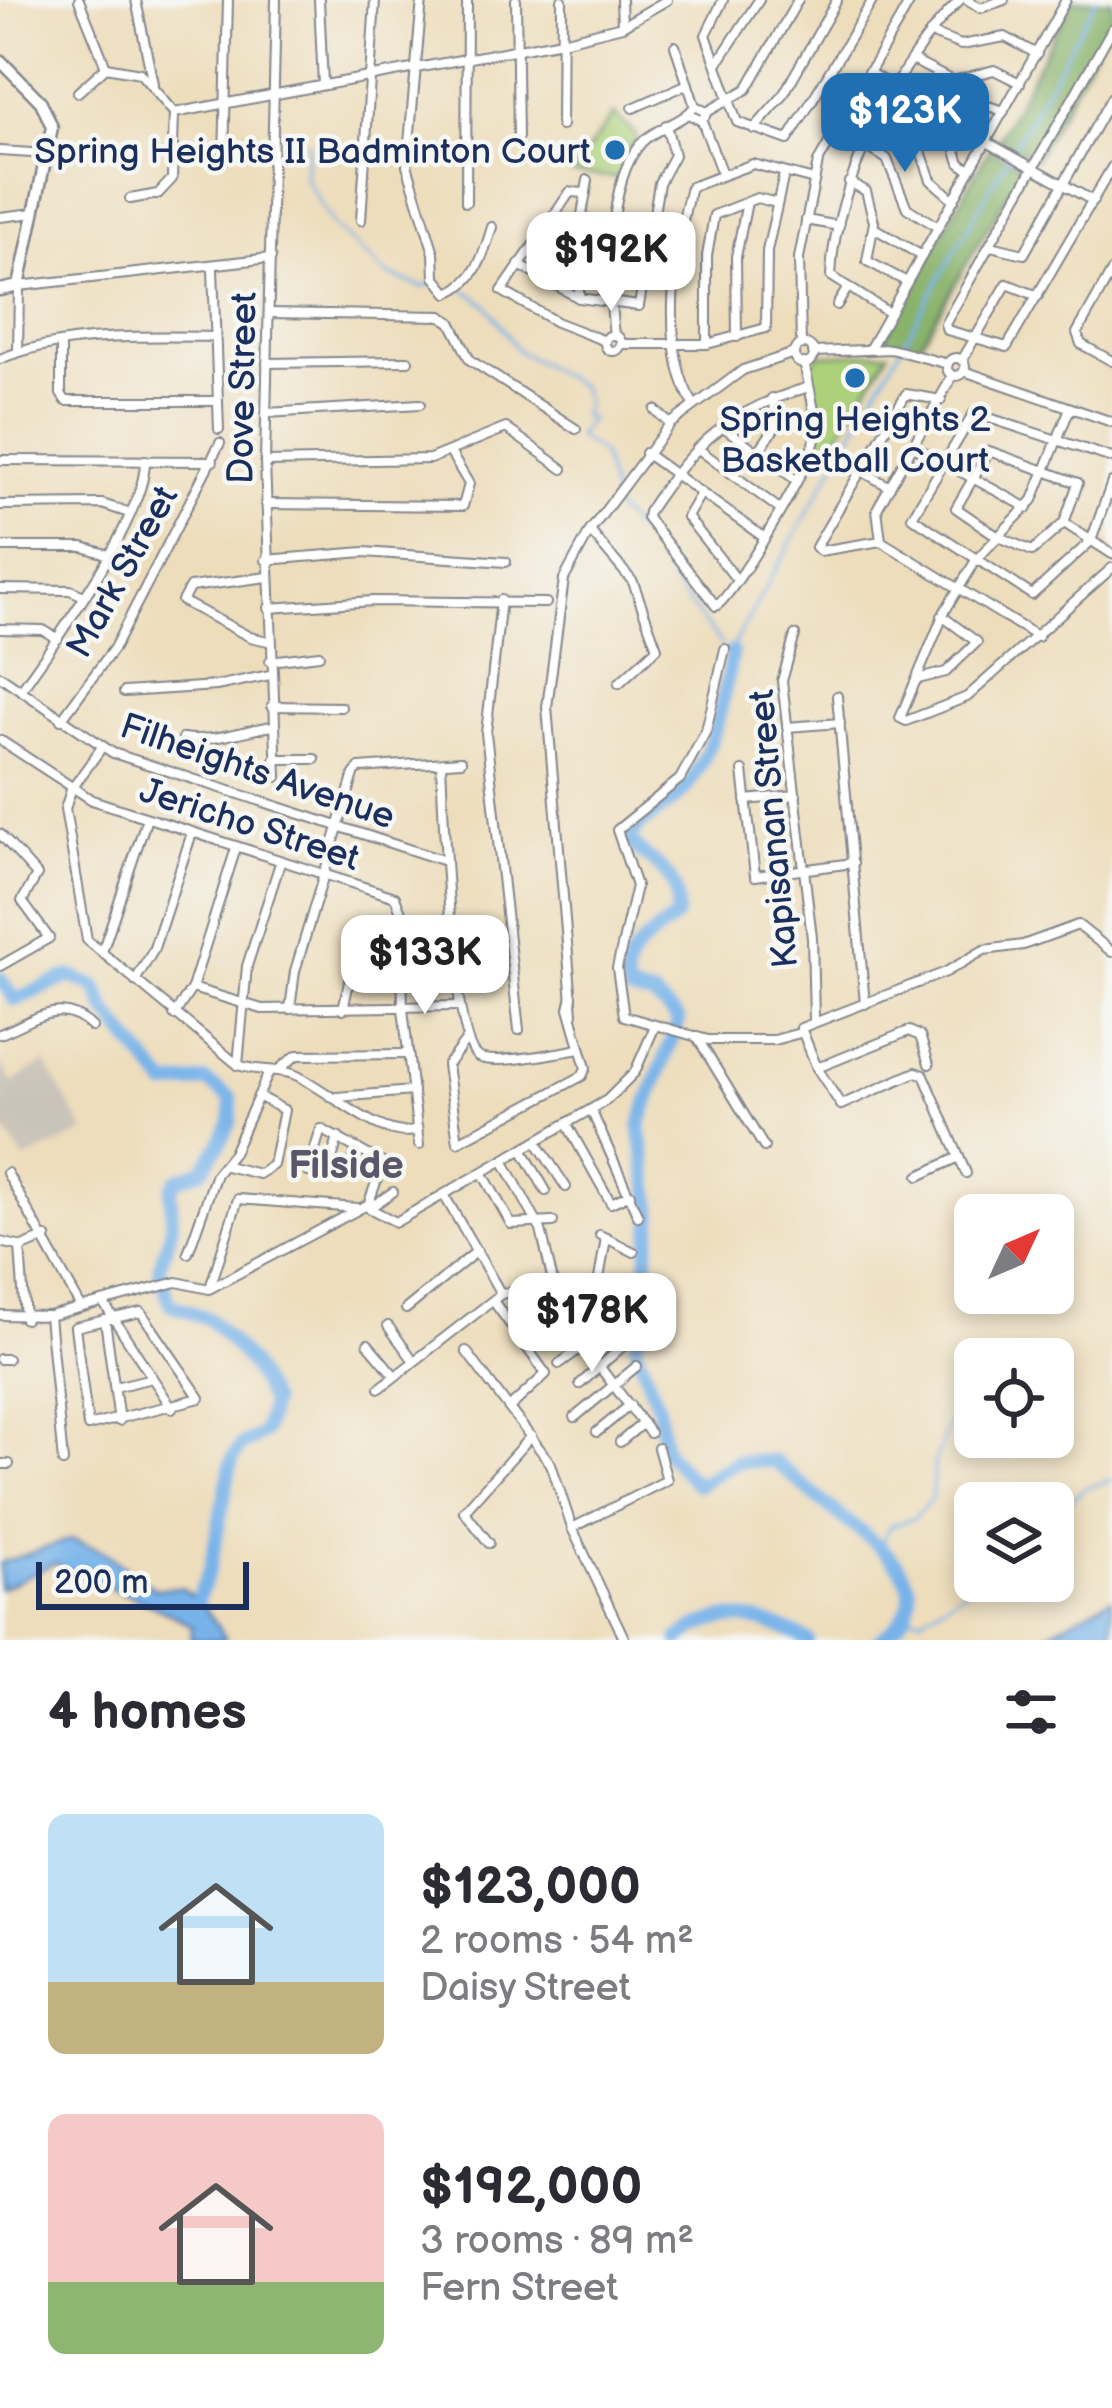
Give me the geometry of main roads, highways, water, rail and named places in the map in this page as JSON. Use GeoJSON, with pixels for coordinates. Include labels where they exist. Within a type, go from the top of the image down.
{"type":"FeatureCollection","features":[{"type":"Feature","properties":{"kind":"water"},"geometry":{"type":"Polygon","coordinates":[[[72,1539],[105,1552],[155,1589],[181,1587],[204,1606],[226,1640],[191,1640],[192,1626],[175,1616],[55,1563],[0,1589],[0,1563],[72,1539]]]}},
{"type":"Feature","properties":{"kind":"water"},"geometry":{"type":"Polygon","coordinates":[[[1112,1598],[1112,1640],[1034,1640],[1112,1598]]]}},
{"type":"Feature","properties":{"kind":"waterway"},"geometry":{"type":"LineString","coordinates":[[730,651],[1096,0]]}},
{"type":"Feature","properties":{"kind":"waterway"},"geometry":{"type":"LineString","coordinates":[[308,142],[305,177],[333,226],[388,275],[423,287],[434,283]]}},
{"type":"Feature","properties":{"kind":"waterway"},"geometry":{"type":"LineString","coordinates":[[464,289],[487,305],[517,350],[581,387],[586,402],[582,416],[590,419],[577,437],[602,454],[616,511],[653,546],[673,584],[722,645]]}},
{"type":"Feature","properties":{"kind":"waterway"},"geometry":{"type":"LineString","coordinates":[[732,652],[705,757],[686,788],[640,825],[629,840],[671,881],[677,902],[676,917],[632,958],[626,979],[629,992],[654,997],[679,1020],[640,1125],[653,1214],[636,1347],[658,1406],[665,1451],[697,1485],[735,1462],[773,1461],[873,1541],[902,1571],[909,1604],[900,1621],[879,1640]]}},
{"type":"Feature","properties":{"kind":"waterway"},"geometry":{"type":"LineString","coordinates":[[0,978],[15,1000],[70,976],[96,987],[107,1012],[167,1086],[206,1081],[231,1098],[231,1121],[218,1147],[202,1170],[176,1180],[171,1190],[172,1227],[159,1268],[170,1304],[209,1319],[249,1362],[271,1402],[264,1433],[242,1445],[232,1459],[210,1568],[193,1610]]}},
{"type":"Feature","properties":{"kind":"waterway"},"geometry":{"type":"LineString","coordinates":[[881,1543],[890,1526],[913,1519],[931,1499],[935,1461],[954,1411]]}},
{"type":"Feature","properties":{"kind":"waterway"},"geometry":{"type":"LineString","coordinates":[[1074,1498],[1085,1488],[1112,1480]]}},
{"type":"Feature","properties":{"kind":"waterway"},"geometry":{"type":"LineString","coordinates":[[905,1614],[921,1618],[954,1597]]}},
{"type":"Feature","properties":{"kind":"waterway"},"geometry":{"type":"LineString","coordinates":[[679,1640],[694,1629],[726,1619],[759,1621],[808,1640]]}},
{"type":"Feature","properties":{"kind":"place","name":"Spring Heights II Badminton Court"},"geometry":{"type":"Point","coordinates":[615,150]}},
{"type":"Feature","properties":{"kind":"place","name":"Spring Heights 2 Basketball Court"},"geometry":{"type":"Point","coordinates":[855,378]}},
{"type":"Feature","properties":{"kind":"district","name":"Filside"},"geometry":{"type":"Point","coordinates":[346,1164]}}]}
